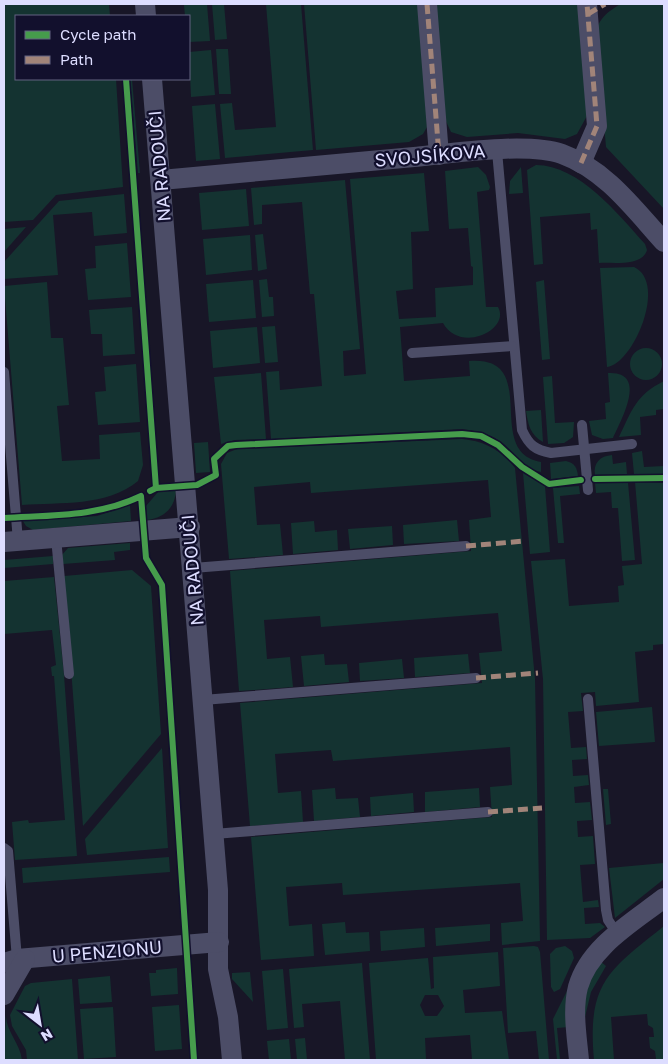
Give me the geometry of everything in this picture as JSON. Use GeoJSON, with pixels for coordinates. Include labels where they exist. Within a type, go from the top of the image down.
{"type":"FeatureCollection","features":[{"type":"Feature","properties":{"kind":"street"},"geometry":{"type":"LineString","coordinates":[[427,4],[439,154]]}},
{"type":"Feature","properties":{"kind":"street"},"geometry":{"type":"LineString","coordinates":[[580,163],[596,126],[593,7]]}},
{"type":"Feature","properties":{"kind":"street","name":"NA RADOUČI"},"geometry":{"type":"LineString","coordinates":[[152,80],[214,834],[218,890],[219,974],[228,1017],[232,1060]]}},
{"type":"Feature","properties":{"kind":"street","name":"SVOJSÍKOVA"},"geometry":{"type":"LineString","coordinates":[[161,180],[439,154],[542,150],[580,163],[608,181],[664,242]]}},
{"type":"Feature","properties":{"kind":"street"},"geometry":{"type":"LineString","coordinates":[[11,541],[190,527]]}},
{"type":"Feature","properties":{"kind":"street"},"geometry":{"type":"LineString","coordinates":[[579,1060],[576,1019],[578,989],[582,975],[593,958],[618,934],[664,898]]}},
{"type":"Feature","properties":{"kind":"street","name":"U PENZIONU"},"geometry":{"type":"LineString","coordinates":[[15,961],[219,942]]}},
{"type":"Feature","properties":{"kind":"street"},"geometry":{"type":"LineString","coordinates":[[4,988],[15,961]]}},
{"type":"Feature","properties":{"kind":"lane"},"geometry":{"type":"LineString","coordinates":[[497,151],[512,346],[522,430],[528,442],[538,451],[551,453],[632,444]]}},
{"type":"Feature","properties":{"kind":"lane"},"geometry":{"type":"LineString","coordinates":[[412,354],[512,346]]}},
{"type":"Feature","properties":{"kind":"lane"},"geometry":{"type":"LineString","coordinates":[[4,372],[11,541]]}},
{"type":"Feature","properties":{"kind":"lane"},"geometry":{"type":"LineString","coordinates":[[582,425],[588,490]]}},
{"type":"Feature","properties":{"kind":"lane"},"geometry":{"type":"LineString","coordinates":[[56,538],[69,674]]}},
{"type":"Feature","properties":{"kind":"lane"},"geometry":{"type":"LineString","coordinates":[[193,568],[466,546]]}},
{"type":"Feature","properties":{"kind":"lane"},"geometry":{"type":"LineString","coordinates":[[203,700],[476,678]]}},
{"type":"Feature","properties":{"kind":"lane"},"geometry":{"type":"LineString","coordinates":[[588,699],[606,910],[608,920],[618,934]]}},
{"type":"Feature","properties":{"kind":"lane"},"geometry":{"type":"LineString","coordinates":[[214,834],[488,812]]}},
{"type":"Feature","properties":{"kind":"lane"},"geometry":{"type":"LineString","coordinates":[[4,848],[8,851],[15,961]]}},
{"type":"Feature","properties":{"kind":"green space"},"geometry":{"type":"Polygon","coordinates":[[[4,4],[109,4],[110,15],[15,15],[15,80],[116,80],[123,187],[56,195],[33,220],[4,222],[4,4]]]}},
{"type":"Feature","properties":{"kind":"green space"},"geometry":{"type":"Polygon","coordinates":[[[207,4],[210,41],[190,42],[190,15],[185,15],[184,5],[207,4]]]}},
{"type":"Feature","properties":{"kind":"green space"},"geometry":{"type":"Polygon","coordinates":[[[212,4],[224,4],[227,39],[215,40],[212,4]]]}},
{"type":"Feature","properties":{"kind":"green space"},"geometry":{"type":"Polygon","coordinates":[[[266,4],[301,4],[313,150],[225,158],[220,104],[232,103],[235,130],[276,127],[266,4]]]}},
{"type":"Feature","properties":{"kind":"green space"},"geometry":{"type":"Polygon","coordinates":[[[304,4],[420,4],[427,127],[423,134],[409,142],[316,150],[304,4]]]}},
{"type":"Feature","properties":{"kind":"green space"},"geometry":{"type":"Polygon","coordinates":[[[435,4],[579,4],[588,114],[577,134],[565,139],[518,133],[467,137],[451,132],[444,117],[435,4]]]}},
{"type":"Feature","properties":{"kind":"green space"},"geometry":{"type":"Polygon","coordinates":[[[620,4],[664,4],[664,209],[606,147],[596,31],[605,15],[620,4]]]}},
{"type":"Feature","properties":{"kind":"green space"},"geometry":{"type":"Polygon","coordinates":[[[216,49],[228,49],[231,94],[219,94],[216,49]]]}},
{"type":"Feature","properties":{"kind":"green space"},"geometry":{"type":"Polygon","coordinates":[[[211,50],[215,95],[191,97],[190,52],[211,50]]]}},
{"type":"Feature","properties":{"kind":"green space"},"geometry":{"type":"Polygon","coordinates":[[[130,80],[132,80],[140,173],[138,173],[130,80]]]}},
{"type":"Feature","properties":{"kind":"green space"},"geometry":{"type":"Polygon","coordinates":[[[215,104],[220,159],[196,161],[192,106],[215,104]]]}},
{"type":"Feature","properties":{"kind":"green space"},"geometry":{"type":"Polygon","coordinates":[[[536,165],[552,167],[567,173],[596,193],[645,244],[647,250],[644,255],[633,261],[599,263],[597,229],[591,230],[590,213],[540,217],[543,264],[534,265],[527,170],[536,165]]]}},
{"type":"Feature","properties":{"kind":"green space"},"geometry":{"type":"Polygon","coordinates":[[[478,167],[486,175],[490,187],[489,190],[477,192],[486,307],[498,307],[500,316],[497,324],[491,330],[471,338],[461,337],[451,332],[443,323],[400,327],[404,381],[470,376],[469,361],[491,363],[503,373],[509,388],[515,441],[524,455],[541,462],[541,472],[529,468],[495,438],[462,429],[271,439],[266,372],[279,371],[280,390],[322,386],[314,294],[310,294],[302,202],[262,205],[262,224],[254,225],[251,188],[345,180],[360,349],[343,351],[344,376],[366,374],[350,179],[424,173],[429,231],[411,232],[413,289],[396,291],[399,319],[436,317],[435,288],[473,285],[473,267],[471,266],[468,228],[449,229],[445,171],[478,167]]]}},
{"type":"Feature","properties":{"kind":"green space"},"geometry":{"type":"Polygon","coordinates":[[[521,167],[523,193],[509,194],[510,181],[521,167]]]}},
{"type":"Feature","properties":{"kind":"green space"},"geometry":{"type":"Polygon","coordinates":[[[246,189],[249,226],[202,230],[199,193],[246,189]]]}},
{"type":"Feature","properties":{"kind":"green space"},"geometry":{"type":"Polygon","coordinates":[[[124,194],[127,233],[94,236],[92,212],[53,215],[58,275],[4,279],[4,262],[59,201],[124,194]]]}},
{"type":"Feature","properties":{"kind":"green space"},"geometry":{"type":"Polygon","coordinates":[[[26,227],[4,252],[4,229],[26,227]]]}},
{"type":"Feature","properties":{"kind":"green space"},"geometry":{"type":"Polygon","coordinates":[[[263,234],[267,269],[258,271],[255,235],[263,234]]]}},
{"type":"Feature","properties":{"kind":"green space"},"geometry":{"type":"Polygon","coordinates":[[[250,235],[252,270],[206,275],[203,239],[250,235]]]}},
{"type":"Feature","properties":{"kind":"green space"},"geometry":{"type":"Polygon","coordinates":[[[127,243],[131,297],[88,300],[85,269],[96,268],[95,246],[127,243]]]}},
{"type":"Feature","properties":{"kind":"green space"},"geometry":{"type":"Polygon","coordinates":[[[634,267],[644,276],[648,289],[643,322],[627,352],[617,362],[607,367],[600,268],[634,267]]]}},
{"type":"Feature","properties":{"kind":"green space"},"geometry":{"type":"Polygon","coordinates":[[[267,279],[269,297],[273,297],[274,316],[262,317],[259,280],[267,279]]]}},
{"type":"Feature","properties":{"kind":"green space"},"geometry":{"type":"Polygon","coordinates":[[[253,280],[256,318],[209,322],[206,284],[253,280]]]}},
{"type":"Feature","properties":{"kind":"green space"},"geometry":{"type":"Polygon","coordinates":[[[544,280],[550,359],[542,360],[536,282],[544,280]]]}},
{"type":"Feature","properties":{"kind":"green space"},"geometry":{"type":"Polygon","coordinates":[[[47,282],[51,338],[63,338],[69,405],[57,406],[62,461],[100,459],[99,435],[140,432],[143,465],[138,481],[112,495],[83,502],[22,505],[4,286],[47,282]]]}},
{"type":"Feature","properties":{"kind":"green space"},"geometry":{"type":"Polygon","coordinates":[[[132,307],[135,354],[103,356],[102,334],[91,334],[89,310],[132,307]]]}},
{"type":"Feature","properties":{"kind":"green space"},"geometry":{"type":"Polygon","coordinates":[[[275,326],[278,362],[265,363],[262,327],[275,326]]]}},
{"type":"Feature","properties":{"kind":"green space"},"geometry":{"type":"Polygon","coordinates":[[[257,327],[260,363],[213,368],[210,331],[257,327]]]}},
{"type":"Feature","properties":{"kind":"green space"},"geometry":{"type":"Polygon","coordinates":[[[646,348],[652,349],[657,353],[661,358],[661,370],[657,375],[652,379],[646,380],[640,379],[635,375],[631,370],[630,364],[631,358],[635,353],[640,349],[646,348]]]}},
{"type":"Feature","properties":{"kind":"green space"},"geometry":{"type":"Polygon","coordinates":[[[136,364],[140,422],[98,425],[95,392],[106,391],[104,367],[136,364]]]}},
{"type":"Feature","properties":{"kind":"green space"},"geometry":{"type":"Polygon","coordinates":[[[261,373],[266,439],[235,440],[221,444],[214,377],[261,373]]]}},
{"type":"Feature","properties":{"kind":"green space"},"geometry":{"type":"Polygon","coordinates":[[[608,373],[620,374],[627,380],[630,388],[626,409],[613,438],[603,439],[592,435],[589,421],[606,419],[605,403],[610,402],[608,373]]]}},
{"type":"Feature","properties":{"kind":"green space"},"geometry":{"type":"Polygon","coordinates":[[[552,376],[555,423],[574,422],[573,437],[564,443],[548,444],[543,377],[552,376]]]}},
{"type":"Feature","properties":{"kind":"green space"},"geometry":{"type":"Polygon","coordinates":[[[664,381],[664,409],[656,410],[656,415],[640,417],[641,435],[619,437],[636,404],[647,392],[664,381]]]}},
{"type":"Feature","properties":{"kind":"green space"},"geometry":{"type":"Polygon","coordinates":[[[541,410],[543,442],[532,433],[526,411],[541,410]]]}},
{"type":"Feature","properties":{"kind":"green space"},"geometry":{"type":"Polygon","coordinates":[[[462,439],[485,444],[498,451],[515,468],[535,679],[540,941],[502,945],[501,923],[523,921],[520,883],[343,895],[342,883],[286,887],[289,926],[312,924],[314,956],[261,960],[251,837],[492,817],[490,787],[512,785],[510,747],[333,761],[331,750],[275,754],[278,793],[301,791],[303,822],[250,826],[240,703],[482,683],[479,653],[502,651],[498,613],[321,627],[320,616],[264,620],[267,659],[290,657],[293,687],[239,691],[230,571],[471,551],[469,520],[491,517],[488,480],[311,493],[310,482],[254,487],[257,525],[280,524],[283,555],[229,559],[221,464],[227,453],[237,449],[462,439]]]}},
{"type":"Feature","properties":{"kind":"green space"},"geometry":{"type":"Polygon","coordinates":[[[208,442],[210,472],[196,473],[194,443],[208,442]]]}},
{"type":"Feature","properties":{"kind":"green space"},"geometry":{"type":"Polygon","coordinates":[[[642,451],[644,467],[664,466],[664,474],[634,474],[632,453],[642,451]]]}},
{"type":"Feature","properties":{"kind":"green space"},"geometry":{"type":"Polygon","coordinates":[[[612,455],[613,464],[626,462],[627,474],[595,475],[595,467],[598,461],[612,455]]]}},
{"type":"Feature","properties":{"kind":"green space"},"geometry":{"type":"Polygon","coordinates":[[[566,461],[575,466],[578,476],[551,479],[550,463],[566,461]]]}},
{"type":"Feature","properties":{"kind":"green space"},"geometry":{"type":"Polygon","coordinates":[[[523,473],[545,486],[550,552],[530,554],[523,473]]]}},
{"type":"Feature","properties":{"kind":"green space"},"geometry":{"type":"Polygon","coordinates":[[[635,482],[664,483],[664,644],[653,645],[653,650],[635,652],[639,702],[596,706],[595,692],[581,693],[583,711],[568,712],[571,748],[586,747],[587,759],[572,760],[573,776],[588,775],[589,785],[574,787],[575,803],[590,802],[592,820],[577,821],[578,837],[593,836],[595,864],[580,865],[583,902],[598,900],[599,907],[584,908],[585,924],[600,923],[605,927],[590,938],[547,940],[543,679],[531,561],[565,559],[569,606],[619,602],[618,586],[624,585],[622,566],[642,564],[635,482]]]}},
{"type":"Feature","properties":{"kind":"green space"},"geometry":{"type":"Polygon","coordinates":[[[595,483],[628,483],[635,560],[622,561],[618,508],[612,508],[611,492],[596,493],[595,483]]]}},
{"type":"Feature","properties":{"kind":"green space"},"geometry":{"type":"Polygon","coordinates":[[[579,486],[580,494],[560,496],[564,543],[558,543],[553,488],[579,486]]]}},
{"type":"Feature","properties":{"kind":"green space"},"geometry":{"type":"Polygon","coordinates":[[[176,490],[171,507],[159,517],[147,520],[146,506],[158,492],[176,490]]]}},
{"type":"Feature","properties":{"kind":"green space"},"geometry":{"type":"Polygon","coordinates":[[[130,505],[131,521],[33,530],[26,526],[23,521],[97,516],[130,505]]]}},
{"type":"Feature","properties":{"kind":"green space"},"geometry":{"type":"Polygon","coordinates":[[[457,520],[459,541],[404,544],[403,525],[457,520]]]}},
{"type":"Feature","properties":{"kind":"green space"},"geometry":{"type":"Polygon","coordinates":[[[314,521],[315,532],[337,530],[338,550],[293,554],[291,523],[314,521]]]}},
{"type":"Feature","properties":{"kind":"green space"},"geometry":{"type":"Polygon","coordinates":[[[392,526],[393,545],[350,549],[348,529],[392,526]]]}},
{"type":"Feature","properties":{"kind":"green space"},"geometry":{"type":"Polygon","coordinates":[[[130,543],[130,550],[114,552],[115,560],[63,564],[62,555],[68,548],[130,543]]]}},
{"type":"Feature","properties":{"kind":"green space"},"geometry":{"type":"Polygon","coordinates":[[[53,556],[53,564],[4,568],[4,560],[53,556]]]}},
{"type":"Feature","properties":{"kind":"green space"},"geometry":{"type":"Polygon","coordinates":[[[132,570],[151,586],[161,734],[83,826],[64,576],[132,570]]]}},
{"type":"Feature","properties":{"kind":"green space"},"geometry":{"type":"Polygon","coordinates":[[[54,577],[64,675],[77,856],[15,860],[12,822],[28,820],[29,823],[65,820],[54,676],[52,676],[51,667],[56,665],[52,630],[4,634],[4,581],[54,577]]]}},
{"type":"Feature","properties":{"kind":"green space"},"geometry":{"type":"Polygon","coordinates":[[[324,654],[325,665],[347,664],[349,682],[304,686],[301,656],[324,654]]]}},
{"type":"Feature","properties":{"kind":"green space"},"geometry":{"type":"Polygon","coordinates":[[[468,654],[470,673],[415,677],[414,658],[468,654]]]}},
{"type":"Feature","properties":{"kind":"green space"},"geometry":{"type":"Polygon","coordinates":[[[402,659],[404,678],[360,681],[359,663],[402,659]]]}},
{"type":"Feature","properties":{"kind":"green space"},"geometry":{"type":"Polygon","coordinates":[[[652,707],[655,742],[599,746],[596,712],[652,707]]]}},
{"type":"Feature","properties":{"kind":"green space"},"geometry":{"type":"Polygon","coordinates":[[[162,748],[168,848],[87,855],[85,839],[162,748]]]}},
{"type":"Feature","properties":{"kind":"green space"},"geometry":{"type":"Polygon","coordinates":[[[335,788],[336,799],[358,798],[360,817],[314,821],[312,790],[335,788]]]}},
{"type":"Feature","properties":{"kind":"green space"},"geometry":{"type":"Polygon","coordinates":[[[479,788],[480,807],[425,812],[425,792],[479,788]]]}},
{"type":"Feature","properties":{"kind":"green space"},"geometry":{"type":"Polygon","coordinates":[[[603,789],[608,789],[611,824],[606,825],[603,789]]]}},
{"type":"Feature","properties":{"kind":"green space"},"geometry":{"type":"Polygon","coordinates":[[[413,793],[414,812],[371,816],[370,797],[413,793]]]}},
{"type":"Feature","properties":{"kind":"green space"},"geometry":{"type":"Polygon","coordinates":[[[169,857],[170,872],[23,883],[22,868],[169,857]]]}},
{"type":"Feature","properties":{"kind":"green space"},"geometry":{"type":"Polygon","coordinates":[[[664,863],[664,879],[615,918],[609,868],[664,863]]]}},
{"type":"Feature","properties":{"kind":"green space"},"geometry":{"type":"Polygon","coordinates":[[[345,922],[346,933],[369,932],[370,951],[325,955],[322,924],[345,922]]]}},
{"type":"Feature","properties":{"kind":"green space"},"geometry":{"type":"Polygon","coordinates":[[[490,924],[490,941],[436,946],[435,928],[490,924]]]}},
{"type":"Feature","properties":{"kind":"green space"},"geometry":{"type":"Polygon","coordinates":[[[664,926],[664,1060],[651,1060],[656,1059],[655,1051],[650,1048],[649,1037],[654,1037],[653,1028],[648,1025],[647,1014],[611,1017],[614,1060],[594,1060],[594,1013],[598,996],[605,981],[628,955],[664,926]]]}},
{"type":"Feature","properties":{"kind":"green space"},"geometry":{"type":"Polygon","coordinates":[[[424,928],[425,947],[381,951],[380,931],[424,928]]]}},
{"type":"Feature","properties":{"kind":"green space"},"geometry":{"type":"Polygon","coordinates":[[[565,946],[572,951],[574,958],[560,989],[554,992],[551,987],[550,954],[556,948],[565,946]]]}},
{"type":"Feature","properties":{"kind":"green space"},"geometry":{"type":"Polygon","coordinates":[[[538,947],[540,952],[549,1060],[539,1060],[536,1031],[508,1033],[503,948],[538,947]]]}},
{"type":"Feature","properties":{"kind":"green space"},"geometry":{"type":"Polygon","coordinates":[[[498,952],[500,986],[463,990],[465,1013],[502,1011],[509,1060],[457,1060],[472,1059],[470,1035],[425,1038],[426,1059],[376,1060],[369,963],[428,958],[431,989],[434,988],[433,957],[498,952]],[[425,995],[420,1005],[425,1016],[437,1016],[444,1006],[438,995],[425,995]]]}},
{"type":"Feature","properties":{"kind":"green space"},"geometry":{"type":"Polygon","coordinates":[[[600,961],[606,966],[591,992],[585,1017],[583,1017],[585,990],[600,961]]]}},
{"type":"Feature","properties":{"kind":"green space"},"geometry":{"type":"Polygon","coordinates":[[[362,963],[370,1060],[345,1060],[340,1001],[302,1004],[304,1027],[294,1028],[289,969],[362,963]]]}},
{"type":"Feature","properties":{"kind":"green space"},"geometry":{"type":"Polygon","coordinates":[[[177,968],[178,994],[151,996],[149,973],[156,973],[156,970],[177,968]]]}},
{"type":"Feature","properties":{"kind":"green space"},"geometry":{"type":"Polygon","coordinates":[[[283,969],[288,1028],[267,1030],[262,971],[283,969]]]}},
{"type":"Feature","properties":{"kind":"green space"},"geometry":{"type":"Polygon","coordinates":[[[250,972],[253,1002],[232,979],[232,973],[250,972]]]}},
{"type":"Feature","properties":{"kind":"green space"},"geometry":{"type":"Polygon","coordinates":[[[110,976],[112,1002],[80,1004],[78,979],[110,976]]]}},
{"type":"Feature","properties":{"kind":"green space"},"geometry":{"type":"Polygon","coordinates":[[[72,979],[78,1060],[27,1060],[26,1050],[12,1026],[10,1015],[25,986],[31,983],[72,979]]]}},
{"type":"Feature","properties":{"kind":"green space"},"geometry":{"type":"Polygon","coordinates":[[[569,987],[569,1027],[557,1028],[560,1060],[557,1060],[553,1019],[569,987]]]}},
{"type":"Feature","properties":{"kind":"green space"},"geometry":{"type":"Polygon","coordinates":[[[179,1005],[182,1049],[155,1051],[152,1007],[179,1005]]]}},
{"type":"Feature","properties":{"kind":"green space"},"geometry":{"type":"Polygon","coordinates":[[[113,1007],[116,1057],[84,1059],[80,1009],[113,1007]]]}},
{"type":"Feature","properties":{"kind":"green space"},"geometry":{"type":"Polygon","coordinates":[[[6,1011],[7,1024],[22,1060],[4,1060],[6,1011]]]}},
{"type":"Feature","properties":{"kind":"green space"},"geometry":{"type":"Polygon","coordinates":[[[305,1038],[307,1060],[297,1060],[295,1039],[305,1038]]]}},
{"type":"Feature","properties":{"kind":"green space"},"geometry":{"type":"Polygon","coordinates":[[[289,1039],[291,1060],[269,1060],[267,1041],[289,1039]]]}},
{"type":"Feature","properties":{"kind":"marked path"},"geometry":{"type":"LineString","coordinates":[[427,4],[439,155]]}},
{"type":"Feature","properties":{"kind":"marked path"},"geometry":{"type":"LineString","coordinates":[[581,163],[597,126],[587,4]]}},
{"type":"Feature","properties":{"kind":"marked path"},"geometry":{"type":"LineString","coordinates":[[588,14],[605,4]]}},
{"type":"Feature","properties":{"kind":"marked path"},"geometry":{"type":"LineString","coordinates":[[466,546],[525,541]]}},
{"type":"Feature","properties":{"kind":"marked path"},"geometry":{"type":"LineString","coordinates":[[476,678],[538,673]]}},
{"type":"Feature","properties":{"kind":"marked path"},"geometry":{"type":"LineString","coordinates":[[488,812],[542,808]]}},
{"type":"Feature","properties":{"kind":"cycle path"},"geometry":{"type":"LineString","coordinates":[[126,80],[156,488],[150,491]]}},
{"type":"Feature","properties":{"kind":"cycle path"},"geometry":{"type":"LineString","coordinates":[[156,488],[197,485],[216,475],[214,459],[228,446],[462,434],[481,436],[498,445],[522,467],[549,484],[581,480]]}},
{"type":"Feature","properties":{"kind":"cycle path"},"geometry":{"type":"LineString","coordinates":[[595,479],[664,478]]}},
{"type":"Feature","properties":{"kind":"cycle path"},"geometry":{"type":"LineString","coordinates":[[4,518],[74,514],[108,508],[141,496],[146,558],[162,585],[194,1060]]}}]}
